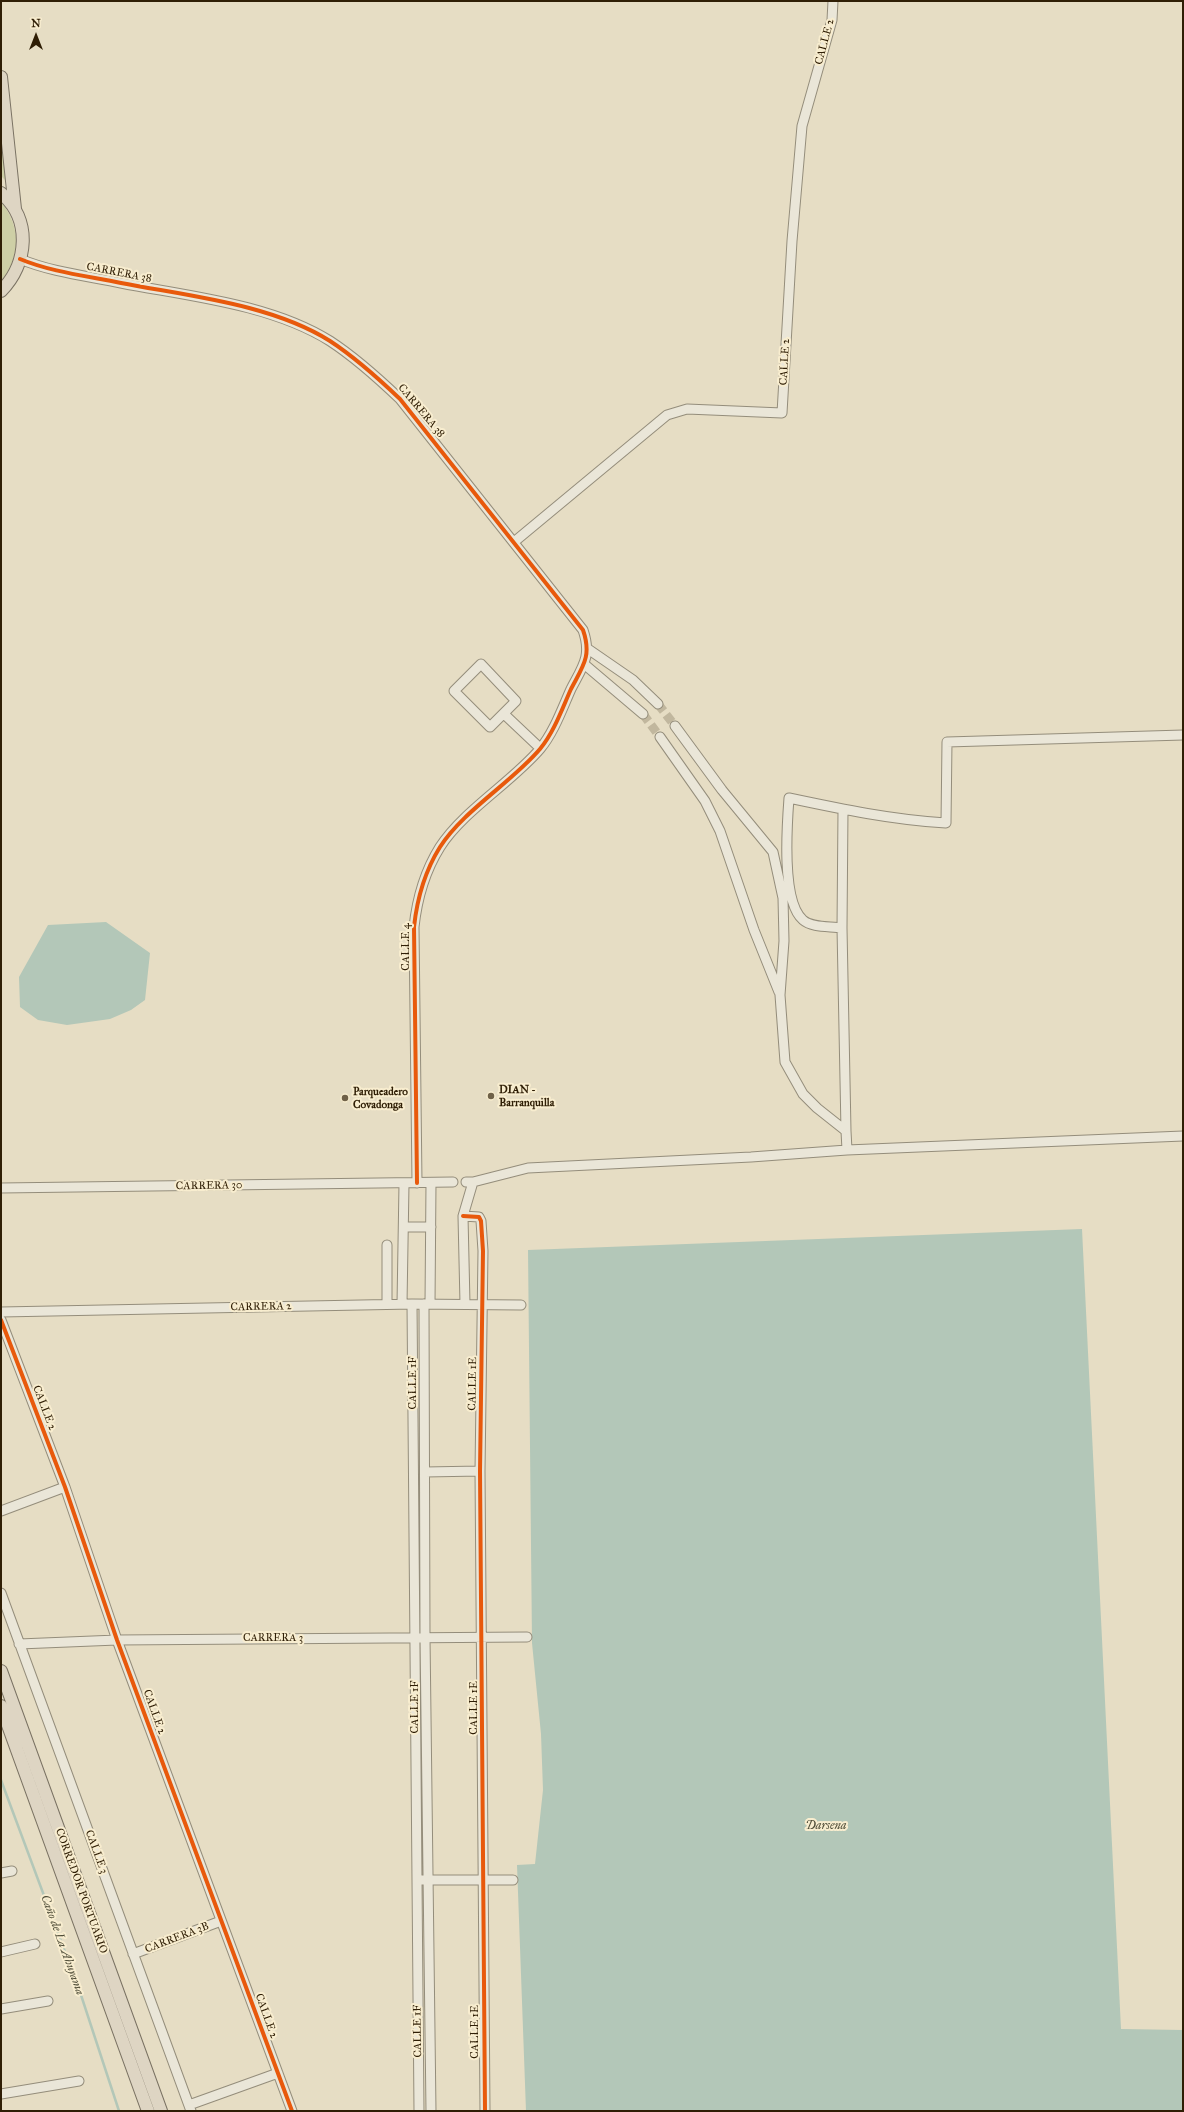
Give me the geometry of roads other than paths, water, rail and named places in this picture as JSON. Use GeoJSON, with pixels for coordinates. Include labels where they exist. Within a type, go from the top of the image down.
{"type":"FeatureCollection","features":[{"type":"Feature","properties":{"kind":"main road"},"geometry":{"type":"LineString","coordinates":[[1,77],[15,209],[21,223],[24,238],[20,259],[11,280],[1,291]]}},
{"type":"Feature","properties":{"kind":"main road"},"geometry":{"type":"LineString","coordinates":[[1,193],[15,209]]}},
{"type":"Feature","properties":{"kind":"main road","name":"CORREDOR PORTUARIO"},"geometry":{"type":"LineString","coordinates":[[1,1671],[161,2111]]}},
{"type":"Feature","properties":{"kind":"main road","name":"CORREDOR PORTUARIO"},"geometry":{"type":"LineString","coordinates":[[1,1706],[148,2111]]}},
{"type":"Feature","properties":{"kind":"street","name":"CALLE 2"},"geometry":{"type":"LineString","coordinates":[[514,542],[667,415],[687,409],[782,413],[792,241],[802,126],[831,25],[833,1]]}},
{"type":"Feature","properties":{"kind":"street","name":"CARRERA 38"},"geometry":{"type":"LineString","coordinates":[[20,259],[31,264],[72,273],[234,304],[280,319],[329,340],[369,369],[400,399],[583,630],[588,649]]}},
{"type":"Feature","properties":{"kind":"street","name":"CALLE 4"},"geometry":{"type":"LineString","coordinates":[[417,1183],[414,927],[421,888],[430,865],[441,846],[453,830],[546,741],[584,664],[588,649]]}},
{"type":"Feature","properties":{"kind":"street"},"geometry":{"type":"LineString","coordinates":[[588,649],[633,680],[658,704]]}},
{"type":"Feature","properties":{"kind":"street"},"geometry":{"type":"LineString","coordinates":[[481,664],[516,701],[504,714],[490,727],[454,691],[481,664]]}},
{"type":"Feature","properties":{"kind":"street"},"geometry":{"type":"LineString","coordinates":[[584,664],[643,714]]}},
{"type":"Feature","properties":{"kind":"street"},"geometry":{"type":"LineString","coordinates":[[504,714],[540,748]]}},
{"type":"Feature","properties":{"kind":"street"},"geometry":{"type":"LineString","coordinates":[[675,726],[773,852],[783,898],[784,941],[780,995],[785,1062],[789,1072],[803,1094],[817,1108],[846,1131]]}},
{"type":"Feature","properties":{"kind":"street"},"geometry":{"type":"LineString","coordinates":[[842,928],[812,924],[804,921],[798,914],[789,883],[786,842],[788,798],[843,810],[912,821],[946,823],[947,742],[1183,735]]}},
{"type":"Feature","properties":{"kind":"street"},"geometry":{"type":"LineString","coordinates":[[660,737],[705,801],[720,832],[754,930],[780,995]]}},
{"type":"Feature","properties":{"kind":"street"},"geometry":{"type":"LineString","coordinates":[[843,810],[842,928],[847,1150]]}},
{"type":"Feature","properties":{"kind":"street"},"geometry":{"type":"LineString","coordinates":[[464,1304],[463,1216],[470,1182],[528,1168],[847,1150],[1183,1136]]}},
{"type":"Feature","properties":{"kind":"street","name":"CARRERA 30"},"geometry":{"type":"LineString","coordinates":[[1,1188],[404,1184],[453,1182]]}},
{"type":"Feature","properties":{"kind":"street","name":"CALLE 1F"},"geometry":{"type":"LineString","coordinates":[[431,1183],[431,1227],[427,1304],[425,1472],[425,1637],[431,2111]]}},
{"type":"Feature","properties":{"kind":"street"},"geometry":{"type":"LineString","coordinates":[[402,1304],[404,1184]]}},
{"type":"Feature","properties":{"kind":"street","name":"CALLE 1E"},"geometry":{"type":"LineString","coordinates":[[463,1216],[479,1217],[482,1221],[483,1304],[480,1471],[485,2111]]}},
{"type":"Feature","properties":{"kind":"street"},"geometry":{"type":"LineString","coordinates":[[404,1228],[431,1227]]}},
{"type":"Feature","properties":{"kind":"street"},"geometry":{"type":"LineString","coordinates":[[387,1245],[387,1304]]}},
{"type":"Feature","properties":{"kind":"street","name":"CARRERA 2"},"geometry":{"type":"LineString","coordinates":[[1,1312],[387,1304],[522,1305]]}},
{"type":"Feature","properties":{"kind":"street","name":"CALLE 1F"},"geometry":{"type":"LineString","coordinates":[[412,1304],[419,2111]]}},
{"type":"Feature","properties":{"kind":"street","name":"CALLE 2"},"geometry":{"type":"LineString","coordinates":[[1,1320],[65,1487],[117,1640],[292,2111]]}},
{"type":"Feature","properties":{"kind":"street"},"geometry":{"type":"LineString","coordinates":[[425,1472],[480,1471]]}},
{"type":"Feature","properties":{"kind":"street"},"geometry":{"type":"LineString","coordinates":[[1,1511],[65,1487]]}},
{"type":"Feature","properties":{"kind":"street"},"geometry":{"type":"LineString","coordinates":[[414,1490],[425,1490]]}},
{"type":"Feature","properties":{"kind":"street","name":"CALLE 3"},"geometry":{"type":"LineString","coordinates":[[1,1593],[190,2108]]}},
{"type":"Feature","properties":{"kind":"street","name":"CARRERA 3"},"geometry":{"type":"LineString","coordinates":[[19,1644],[117,1640],[527,1637]]}},
{"type":"Feature","properties":{"kind":"street"},"geometry":{"type":"LineString","coordinates":[[416,1802],[427,1801]]}},
{"type":"Feature","properties":{"kind":"street"},"geometry":{"type":"LineString","coordinates":[[1,1873],[12,1871]]}},
{"type":"Feature","properties":{"kind":"street"},"geometry":{"type":"LineString","coordinates":[[417,1880],[513,1880]]}},
{"type":"Feature","properties":{"kind":"street","name":"CARRERA 3B"},"geometry":{"type":"LineString","coordinates":[[133,1954],[222,1921]]}},
{"type":"Feature","properties":{"kind":"street"},"geometry":{"type":"LineString","coordinates":[[1,1952],[36,1944]]}},
{"type":"Feature","properties":{"kind":"street"},"geometry":{"type":"LineString","coordinates":[[1,2009],[48,2001]]}},
{"type":"Feature","properties":{"kind":"street"},"geometry":{"type":"LineString","coordinates":[[190,2108],[278,2073]]}},
{"type":"Feature","properties":{"kind":"street"},"geometry":{"type":"LineString","coordinates":[[1,2094],[79,2081]]}},
{"type":"Feature","properties":{"kind":"water"},"geometry":{"type":"Polygon","coordinates":[[[106,922],[150,953],[145,1000],[131,1010],[110,1019],[67,1025],[38,1020],[20,1007],[19,977],[48,925],[106,922]]]}},
{"type":"Feature","properties":{"kind":"water","name":"Darsena"},"geometry":{"type":"Polygon","coordinates":[[[1082,1229],[1121,2029],[1183,2030],[1183,2111],[526,2111],[517,1865],[535,1864],[543,1790],[541,1734],[532,1643],[528,1250],[1082,1229]]]}},
{"type":"Feature","properties":{"kind":"waterway","name":"Caño de La Ahuyama"},"geometry":{"type":"LineString","coordinates":[[1,1780],[81,1995],[119,2111]]}},
{"type":"Feature","properties":{"kind":"tunnel"},"geometry":{"type":"LineString","coordinates":[[658,704],[675,726]]}},
{"type":"Feature","properties":{"kind":"tunnel"},"geometry":{"type":"LineString","coordinates":[[643,714],[660,737]]}},
{"type":"Feature","properties":{"kind":"place","name":"DIAN - Barranquilla"},"geometry":{"type":"Point","coordinates":[491,1096]}},
{"type":"Feature","properties":{"kind":"place","name":"Parqueadero Covadonga"},"geometry":{"type":"Point","coordinates":[345,1098]}}]}
